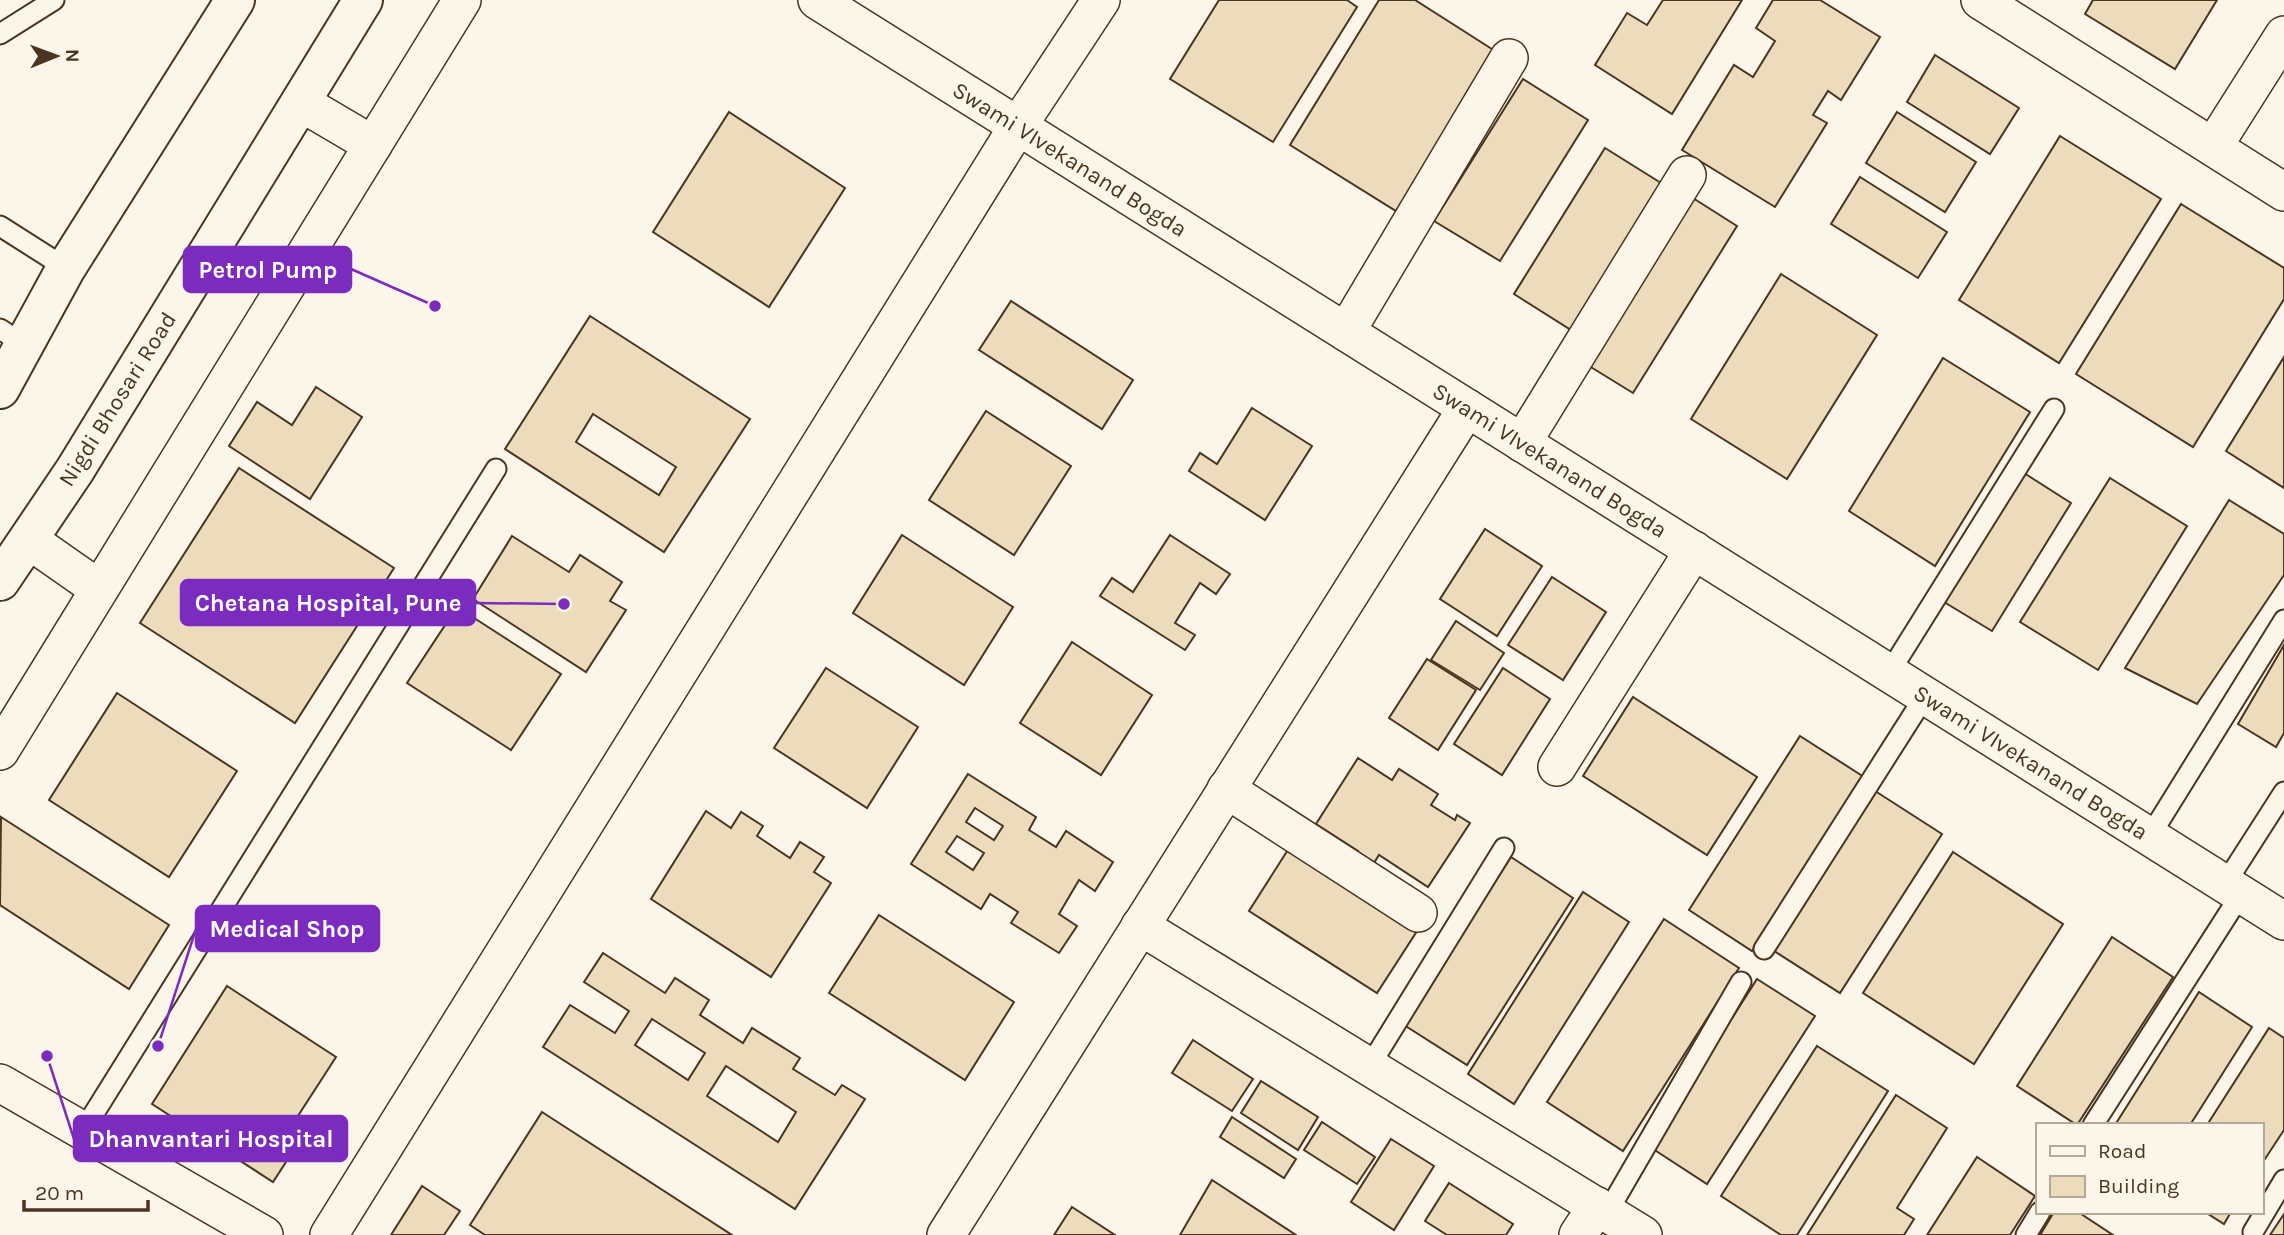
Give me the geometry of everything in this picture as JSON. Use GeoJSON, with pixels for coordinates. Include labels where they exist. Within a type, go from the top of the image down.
{"type":"FeatureCollection","features":[{"type":"Feature","properties":{"kind":"main road"},"geometry":{"type":"LineString","coordinates":[[0,389],[12,337],[66,268],[235,0]]}},
{"type":"Feature","properties":{"kind":"main road","name":"Nigdi Bhosari Road"},"geometry":{"type":"LineString","coordinates":[[0,581],[75,470],[363,0]]}},
{"type":"Feature","properties":{"kind":"street"},"geometry":{"type":"LineString","coordinates":[[0,751],[462,0]]}},
{"type":"Feature","properties":{"kind":"street","name":"Swami VIvekanand Bogda"},"geometry":{"type":"LineString","coordinates":[[817,0],[2284,921]]}},
{"type":"Feature","properties":{"kind":"street"},"geometry":{"type":"LineString","coordinates":[[329,1235],[1018,126],[1101,0]]}},
{"type":"Feature","properties":{"kind":"street"},"geometry":{"type":"LineString","coordinates":[[1980,0],[2284,192]]}},
{"type":"Feature","properties":{"kind":"street"},"geometry":{"type":"LineString","coordinates":[[2213,147],[2284,35]]}},
{"type":"Feature","properties":{"kind":"street"},"geometry":{"type":"LineString","coordinates":[[1346,332],[1509,58]]}},
{"type":"Feature","properties":{"kind":"street"},"geometry":{"type":"LineString","coordinates":[[300,102],[373,145]]}},
{"type":"Feature","properties":{"kind":"street"},"geometry":{"type":"LineString","coordinates":[[1522,443],[1687,175]]}},
{"type":"Feature","properties":{"kind":"street"},"geometry":{"type":"LineString","coordinates":[[946,1235],[1466,408]]}},
{"type":"Feature","properties":{"kind":"street"},"geometry":{"type":"LineString","coordinates":[[29,540],[99,589]]}},
{"type":"Feature","properties":{"kind":"street"},"geometry":{"type":"LineString","coordinates":[[1557,767],[1694,550]]}},
{"type":"Feature","properties":{"kind":"street"},"geometry":{"type":"LineString","coordinates":[[1226,789],[1418,912]]}},
{"type":"Feature","properties":{"kind":"street"},"geometry":{"type":"LineString","coordinates":[[1140,926],[1369,1066],[1594,1218],[1643,1235]]}},
{"type":"Feature","properties":{"kind":"street"},"geometry":{"type":"LineString","coordinates":[[0,1083],[264,1235]]}},
{"type":"Feature","properties":{"kind":"lane"},"geometry":{"type":"LineString","coordinates":[[0,34],[54,0]]}},
{"type":"Feature","properties":{"kind":"lane"},"geometry":{"type":"LineString","coordinates":[[0,226],[66,268]]}},
{"type":"Feature","properties":{"kind":"lane"},"geometry":{"type":"LineString","coordinates":[[1889,673],[2054,409]]}},
{"type":"Feature","properties":{"kind":"lane"},"geometry":{"type":"LineString","coordinates":[[83,1131],[496,469]]}},
{"type":"Feature","properties":{"kind":"lane"},"geometry":{"type":"LineString","coordinates":[[2150,836],[2284,620]]}},
{"type":"Feature","properties":{"kind":"lane"},"geometry":{"type":"LineString","coordinates":[[1764,949],[1925,696]]}},
{"type":"Feature","properties":{"kind":"lane"},"geometry":{"type":"LineString","coordinates":[[2094,1123],[2233,889],[2284,792]]}},
{"type":"Feature","properties":{"kind":"lane"},"geometry":{"type":"LineString","coordinates":[[1369,1066],[1504,848]]}},
{"type":"Feature","properties":{"kind":"lane"},"geometry":{"type":"LineString","coordinates":[[1594,1218],[1741,982]]}},
{"type":"Feature","properties":{"kind":"lane"},"geometry":{"type":"LineString","coordinates":[[2253,1232],[2284,1180]]}},
{"type":"Feature","properties":{"kind":"lane"},"geometry":{"type":"LineString","coordinates":[[2026,1235],[2039,1214]]}},
{"type":"Feature","properties":{"kind":"building"},"geometry":{"type":"Polygon","coordinates":[[[1219,0],[1347,0],[1357,7],[1273,142],[1170,79],[1219,0]]]}},
{"type":"Feature","properties":{"kind":"building"},"geometry":{"type":"Polygon","coordinates":[[[1379,0],[1415,0],[1495,51],[1396,211],[1290,145],[1379,0]]]}},
{"type":"Feature","properties":{"kind":"building"},"geometry":{"type":"Polygon","coordinates":[[[1663,0],[1742,0],[1672,114],[1595,65],[1627,13],[1647,25],[1663,0]]]}},
{"type":"Feature","properties":{"kind":"building"},"geometry":{"type":"Polygon","coordinates":[[[1773,0],[1820,0],[1880,37],[1841,100],[1828,91],[1813,115],[1827,123],[1775,207],[1682,150],[1734,65],[1753,77],[1775,41],[1756,28],[1773,0]]]}},
{"type":"Feature","properties":{"kind":"building"},"geometry":{"type":"Polygon","coordinates":[[[2093,0],[2217,0],[2175,69],[2085,14],[2093,0]]]}},
{"type":"Feature","properties":{"kind":"building"},"geometry":{"type":"Polygon","coordinates":[[[1935,55],[2019,108],[1990,154],[1907,102],[1935,55]]]}},
{"type":"Feature","properties":{"kind":"building"},"geometry":{"type":"Polygon","coordinates":[[[1523,79],[1588,120],[1500,261],[1434,221],[1523,79]]]}},
{"type":"Feature","properties":{"kind":"building"},"geometry":{"type":"Polygon","coordinates":[[[729,112],[845,188],[769,307],[653,232],[729,112]]]}},
{"type":"Feature","properties":{"kind":"building"},"geometry":{"type":"Polygon","coordinates":[[[1897,112],[1976,162],[1945,212],[1866,163],[1897,112]]]}},
{"type":"Feature","properties":{"kind":"building"},"geometry":{"type":"Polygon","coordinates":[[[2060,136],[2161,199],[2059,363],[1959,300],[2060,136]]]}},
{"type":"Feature","properties":{"kind":"building"},"geometry":{"type":"Polygon","coordinates":[[[1605,148],[1669,188],[1579,335],[1514,294],[1605,148]]]}},
{"type":"Feature","properties":{"kind":"building"},"geometry":{"type":"Polygon","coordinates":[[[1860,177],[1947,232],[1918,278],[1831,224],[1860,177]]]}},
{"type":"Feature","properties":{"kind":"building"},"geometry":{"type":"Polygon","coordinates":[[[1685,193],[1737,226],[1633,393],[1581,361],[1685,193]]]}},
{"type":"Feature","properties":{"kind":"building"},"geometry":{"type":"Polygon","coordinates":[[[2181,204],[2284,268],[2284,299],[2193,447],[2076,374],[2181,204]]]}},
{"type":"Feature","properties":{"kind":"building"},"geometry":{"type":"Polygon","coordinates":[[[1781,274],[1877,335],[1787,479],[1691,419],[1781,274]]]}},
{"type":"Feature","properties":{"kind":"building"},"geometry":{"type":"Polygon","coordinates":[[[1011,301],[1133,380],[1102,429],[979,350],[1011,301]]]}},
{"type":"Feature","properties":{"kind":"building"},"geometry":{"type":"Polygon","coordinates":[[[590,316],[750,419],[664,552],[505,449],[590,316]],[[593,414],[576,442],[659,495],[676,467],[593,414]]]}},
{"type":"Feature","properties":{"kind":"building"},"geometry":{"type":"Polygon","coordinates":[[[2284,357],[2284,488],[2226,451],[2284,357]]]}},
{"type":"Feature","properties":{"kind":"building"},"geometry":{"type":"Polygon","coordinates":[[[1943,358],[2030,412],[1935,566],[1849,511],[1943,358]]]}},
{"type":"Feature","properties":{"kind":"building"},"geometry":{"type":"Polygon","coordinates":[[[316,387],[362,417],[310,499],[229,446],[257,402],[292,425],[316,387]]]}},
{"type":"Feature","properties":{"kind":"building"},"geometry":{"type":"Polygon","coordinates":[[[1252,408],[1312,446],[1265,520],[1189,471],[1200,453],[1217,464],[1252,408]]]}},
{"type":"Feature","properties":{"kind":"building"},"geometry":{"type":"Polygon","coordinates":[[[986,411],[1071,466],[1014,555],[929,500],[986,411]]]}},
{"type":"Feature","properties":{"kind":"building"},"geometry":{"type":"Polygon","coordinates":[[[239,468],[394,568],[295,723],[140,623],[239,468]]]}},
{"type":"Feature","properties":{"kind":"building"},"geometry":{"type":"Polygon","coordinates":[[[2024,473],[2071,503],[1992,631],[1944,602],[2024,473]]]}},
{"type":"Feature","properties":{"kind":"building"},"geometry":{"type":"Polygon","coordinates":[[[2110,478],[2187,526],[2098,670],[2020,622],[2110,478]]]}},
{"type":"Feature","properties":{"kind":"building"},"geometry":{"type":"Polygon","coordinates":[[[2229,500],[2284,534],[2284,575],[2197,704],[2125,668],[2229,500]]]}},
{"type":"Feature","properties":{"kind":"building"},"geometry":{"type":"Polygon","coordinates":[[[1485,529],[1542,566],[1497,636],[1440,599],[1485,529]]]}},
{"type":"Feature","properties":{"kind":"building"},"geometry":{"type":"Polygon","coordinates":[[[902,535],[1013,607],[964,685],[853,613],[902,535]]]}},
{"type":"Feature","properties":{"kind":"building"},"geometry":{"type":"Polygon","coordinates":[[[1170,535],[1230,574],[1216,594],[1200,583],[1175,623],[1195,635],[1185,650],[1100,596],[1112,578],[1133,592],[1170,535]]]}},
{"type":"Feature","properties":{"kind":"building"},"geometry":{"type":"Polygon","coordinates":[[[512,536],[569,572],[580,555],[622,582],[610,601],[626,610],[586,672],[473,599],[512,536]]]}},
{"type":"Feature","properties":{"kind":"building"},"geometry":{"type":"Polygon","coordinates":[[[1552,577],[1606,612],[1563,680],[1508,645],[1552,577]]]}},
{"type":"Feature","properties":{"kind":"building"},"geometry":{"type":"Polygon","coordinates":[[[457,607],[561,674],[511,750],[407,683],[457,607]]]}},
{"type":"Feature","properties":{"kind":"building"},"geometry":{"type":"Polygon","coordinates":[[[1456,621],[1504,653],[1480,690],[1431,660],[1456,621]]]}},
{"type":"Feature","properties":{"kind":"building"},"geometry":{"type":"Polygon","coordinates":[[[1072,642],[1152,695],[1101,775],[1020,723],[1072,642]]]}},
{"type":"Feature","properties":{"kind":"building"},"geometry":{"type":"Polygon","coordinates":[[[2284,645],[2284,733],[2276,747],[2238,724],[2284,645]]]}},
{"type":"Feature","properties":{"kind":"building"},"geometry":{"type":"Polygon","coordinates":[[[1427,659],[1476,690],[1438,750],[1389,718],[1427,659]]]}},
{"type":"Feature","properties":{"kind":"building"},"geometry":{"type":"Polygon","coordinates":[[[826,668],[918,727],[867,808],[774,748],[826,668]]]}},
{"type":"Feature","properties":{"kind":"building"},"geometry":{"type":"Polygon","coordinates":[[[1503,668],[1550,699],[1502,775],[1454,744],[1503,668]]]}},
{"type":"Feature","properties":{"kind":"building"},"geometry":{"type":"Polygon","coordinates":[[[117,693],[237,771],[169,877],[49,800],[117,693]]]}},
{"type":"Feature","properties":{"kind":"building"},"geometry":{"type":"Polygon","coordinates":[[[1633,697],[1757,777],[1707,855],[1583,776],[1633,697]]]}},
{"type":"Feature","properties":{"kind":"building"},"geometry":{"type":"Polygon","coordinates":[[[1800,736],[1864,777],[1752,951],[1689,910],[1800,736]]]}},
{"type":"Feature","properties":{"kind":"building"},"geometry":{"type":"Polygon","coordinates":[[[1358,758],[1392,780],[1399,769],[1438,794],[1431,805],[1455,820],[1457,815],[1470,823],[1428,887],[1379,855],[1372,866],[1355,855],[1358,851],[1316,824],[1358,758]]]}},
{"type":"Feature","properties":{"kind":"building"},"geometry":{"type":"Polygon","coordinates":[[[968,774],[1036,817],[1029,830],[1056,847],[1066,831],[1113,862],[1095,891],[1079,880],[1059,914],[1077,926],[1059,953],[1011,923],[1018,912],[990,894],[981,909],[911,864],[968,774]],[[975,808],[966,822],[994,840],[1003,826],[975,808]],[[957,836],[946,852],[973,870],[984,853],[957,836]]]}},
{"type":"Feature","properties":{"kind":"building"},"geometry":{"type":"Polygon","coordinates":[[[1872,789],[1942,834],[1840,993],[1771,949],[1872,789]]]}},
{"type":"Feature","properties":{"kind":"building"},"geometry":{"type":"Polygon","coordinates":[[[706,811],[731,828],[741,812],[763,826],[757,836],[790,858],[800,842],[824,857],[814,872],[831,883],[771,977],[651,899],[706,811]]]}},
{"type":"Feature","properties":{"kind":"building"},"geometry":{"type":"Polygon","coordinates":[[[1,817],[169,925],[129,989],[0,905],[1,817]]]}},
{"type":"Feature","properties":{"kind":"building"},"geometry":{"type":"Polygon","coordinates":[[[1291,845],[1419,928],[1377,993],[1249,911],[1291,845]]]}},
{"type":"Feature","properties":{"kind":"building"},"geometry":{"type":"Polygon","coordinates":[[[1953,852],[2063,924],[1974,1064],[1863,993],[1953,852]]]}},
{"type":"Feature","properties":{"kind":"building"},"geometry":{"type":"Polygon","coordinates":[[[1511,857],[1573,898],[1467,1065],[1404,1025],[1511,857]]]}},
{"type":"Feature","properties":{"kind":"building"},"geometry":{"type":"Polygon","coordinates":[[[1583,892],[1629,922],[1514,1104],[1468,1074],[1583,892]]]}},
{"type":"Feature","properties":{"kind":"building"},"geometry":{"type":"Polygon","coordinates":[[[879,915],[1014,1002],[965,1080],[829,993],[879,915]]]}},
{"type":"Feature","properties":{"kind":"building"},"geometry":{"type":"Polygon","coordinates":[[[1664,919],[1739,968],[1623,1151],[1547,1102],[1664,919]]]}},
{"type":"Feature","properties":{"kind":"building"},"geometry":{"type":"Polygon","coordinates":[[[2112,937],[2173,977],[2078,1123],[2074,1123],[2017,1086],[2112,937]]]}},
{"type":"Feature","properties":{"kind":"building"},"geometry":{"type":"Polygon","coordinates":[[[603,953],[665,993],[675,978],[709,1000],[700,1015],[743,1043],[752,1028],[800,1058],[793,1069],[835,1095],[842,1085],[865,1099],[795,1209],[543,1047],[570,1005],[615,1033],[629,1011],[584,982],[603,953]],[[652,1019],[635,1045],[688,1080],[705,1053],[652,1019]],[[726,1066],[707,1096],[778,1142],[796,1112],[726,1066]]]}},
{"type":"Feature","properties":{"kind":"building"},"geometry":{"type":"Polygon","coordinates":[[[1757,979],[1815,1016],[1707,1184],[1650,1147],[1757,979]]]}},
{"type":"Feature","properties":{"kind":"building"},"geometry":{"type":"Polygon","coordinates":[[[227,986],[336,1057],[296,1119],[308,1128],[273,1182],[152,1104],[227,986]]]}},
{"type":"Feature","properties":{"kind":"building"},"geometry":{"type":"Polygon","coordinates":[[[2199,992],[2252,1027],[2191,1123],[2116,1123],[2199,992]]]}},
{"type":"Feature","properties":{"kind":"building"},"geometry":{"type":"Polygon","coordinates":[[[2269,1028],[2284,1038],[2284,1130],[2263,1162],[2263,1123],[2208,1123],[2269,1028]]]}},
{"type":"Feature","properties":{"kind":"building"},"geometry":{"type":"Polygon","coordinates":[[[1193,1040],[1253,1079],[1232,1111],[1172,1073],[1193,1040]]]}},
{"type":"Feature","properties":{"kind":"building"},"geometry":{"type":"Polygon","coordinates":[[[1817,1046],[1888,1091],[1797,1235],[1781,1235],[1721,1196],[1817,1046]]]}},
{"type":"Feature","properties":{"kind":"building"},"geometry":{"type":"Polygon","coordinates":[[[1261,1081],[1318,1117],[1298,1150],[1241,1113],[1261,1081]]]}},
{"type":"Feature","properties":{"kind":"building"},"geometry":{"type":"Polygon","coordinates":[[[1896,1095],[1947,1128],[1897,1208],[1914,1219],[1904,1235],[1807,1235],[1896,1095]]]}},
{"type":"Feature","properties":{"kind":"building"},"geometry":{"type":"Polygon","coordinates":[[[542,1112],[732,1235],[485,1235],[470,1225],[542,1112]]]}},
{"type":"Feature","properties":{"kind":"building"},"geometry":{"type":"Polygon","coordinates":[[[1232,1117],[1296,1159],[1284,1178],[1220,1137],[1232,1117]]]}},
{"type":"Feature","properties":{"kind":"building"},"geometry":{"type":"Polygon","coordinates":[[[1322,1122],[1375,1157],[1357,1184],[1304,1150],[1322,1122]]]}},
{"type":"Feature","properties":{"kind":"building"},"geometry":{"type":"Polygon","coordinates":[[[1391,1139],[1434,1166],[1394,1230],[1351,1202],[1391,1139]]]}},
{"type":"Feature","properties":{"kind":"building"},"geometry":{"type":"Polygon","coordinates":[[[1977,1157],[2035,1196],[2010,1235],[1927,1235],[1977,1157]]]}},
{"type":"Feature","properties":{"kind":"building"},"geometry":{"type":"Polygon","coordinates":[[[1212,1180],[1296,1235],[1180,1235],[1212,1180]]]}},
{"type":"Feature","properties":{"kind":"building"},"geometry":{"type":"Polygon","coordinates":[[[1449,1183],[1513,1224],[1506,1235],[1447,1235],[1425,1221],[1449,1183]]]}},
{"type":"Feature","properties":{"kind":"building"},"geometry":{"type":"Polygon","coordinates":[[[422,1186],[460,1211],[444,1235],[391,1235],[422,1186]]]}},
{"type":"Feature","properties":{"kind":"building"},"geometry":{"type":"Polygon","coordinates":[[[1072,1207],[1115,1235],[1054,1235],[1072,1207]]]}},
{"type":"Feature","properties":{"kind":"building"},"geometry":{"type":"Polygon","coordinates":[[[2053,1214],[2081,1214],[2113,1235],[2040,1235],[2053,1214]]]}},
{"type":"Feature","properties":{"kind":"building"},"geometry":{"type":"Polygon","coordinates":[[[2208,1214],[2230,1214],[2224,1224],[2208,1214]]]}},
{"type":"Feature","properties":{"kind":"building"},"geometry":{"type":"Polygon","coordinates":[[[2284,1214],[2284,1235],[2270,1235],[2284,1214]]]}},
{"type":"Feature","properties":{"kind":"place","name":"Petrol Pump"},"geometry":{"type":"Point","coordinates":[435,306]}},
{"type":"Feature","properties":{"kind":"place","name":"Chetana Hospital, Pune"},"geometry":{"type":"Point","coordinates":[564,604]}},
{"type":"Feature","properties":{"kind":"place","name":"Medical Shop"},"geometry":{"type":"Point","coordinates":[158,1046]}},
{"type":"Feature","properties":{"kind":"place","name":"Dhanvantari Hospital"},"geometry":{"type":"Point","coordinates":[47,1056]}}]}
